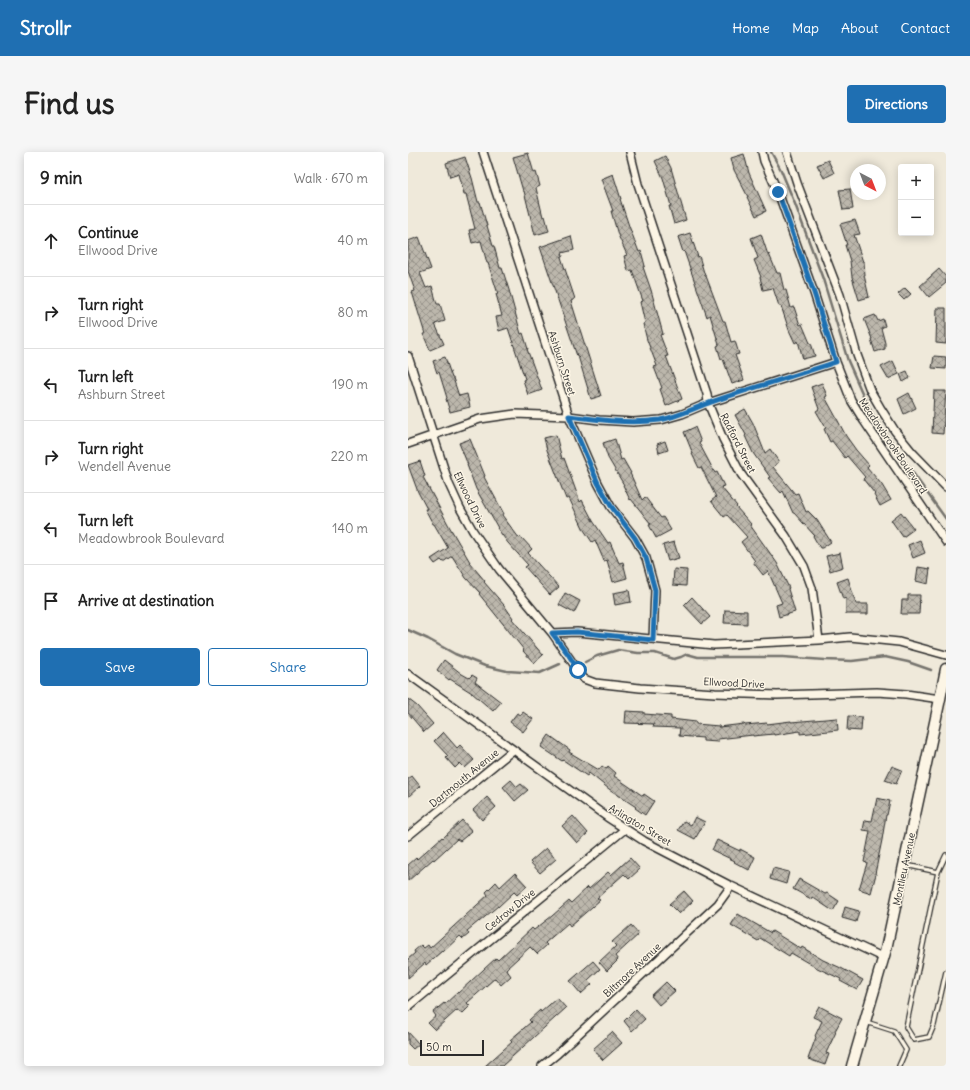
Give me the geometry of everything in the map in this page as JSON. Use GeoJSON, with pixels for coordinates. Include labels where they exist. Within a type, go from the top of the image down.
{"type":"FeatureCollection","features":[{"type":"Feature","properties":{"kind":"street","name":"Ashburn Street"},"geometry":{"type":"LineString","coordinates":[[484,152],[569,416],[598,483],[611,506],[635,538],[646,558],[655,590],[653,640]]}},
{"type":"Feature","properties":{"kind":"street","name":"Radford Street"},"geometry":{"type":"LineString","coordinates":[[630,152],[638,184],[707,394],[708,403],[741,474],[786,536],[804,566],[812,588],[819,640]]}},
{"type":"Feature","properties":{"kind":"street","name":"Meadowbrook Boulevard"},"geometry":{"type":"LineString","coordinates":[[762,152],[764,161],[778,192],[814,293],[836,362],[851,400],[946,542]]}},
{"type":"Feature","properties":{"kind":"street","name":"Meadowbrook Boulevard"},"geometry":{"type":"LineString","coordinates":[[786,152],[840,295],[857,356],[870,390],[895,431],[912,452],[946,488]]}},
{"type":"Feature","properties":{"kind":"street","name":"Ellwood Drive"},"geometry":{"type":"LineString","coordinates":[[408,356],[449,484],[460,508],[473,531],[499,569],[552,633],[584,679],[595,684],[715,693],[777,695],[877,692],[906,694],[940,699]]}},
{"type":"Feature","properties":{"kind":"street"},"geometry":{"type":"LineString","coordinates":[[408,444],[480,419],[515,414],[569,416],[633,422],[661,420],[682,414],[708,403],[836,362]]}},
{"type":"Feature","properties":{"kind":"street"},"geometry":{"type":"LineString","coordinates":[[552,633],[577,632],[714,645],[850,637],[899,642],[946,655]]}},
{"type":"Feature","properties":{"kind":"street","name":"Montlieu Avenue"},"geometry":{"type":"LineString","coordinates":[[852,1066],[884,958],[946,669]]}},
{"type":"Feature","properties":{"kind":"street","name":"Arlington Street"},"geometry":{"type":"LineString","coordinates":[[408,674],[607,817],[644,841],[731,886],[884,958]]}},
{"type":"Feature","properties":{"kind":"street","name":"Dartmouth Avenue"},"geometry":{"type":"LineString","coordinates":[[408,836],[514,750]]}},
{"type":"Feature","properties":{"kind":"street","name":"Cedrow Drive"},"geometry":{"type":"LineString","coordinates":[[408,1007],[625,829]]}},
{"type":"Feature","properties":{"kind":"street","name":"Biltmore Avenue"},"geometry":{"type":"LineString","coordinates":[[542,1066],[557,1054],[718,904],[731,886]]}},
{"type":"Feature","properties":{"kind":"lane"},"geometry":{"type":"LineString","coordinates":[[946,855],[938,872],[906,1027],[914,1040],[929,1037],[934,1025],[946,972]]}},
{"type":"Feature","properties":{"kind":"lane"},"geometry":{"type":"LineString","coordinates":[[905,865],[938,872]]}},
{"type":"Feature","properties":{"kind":"lane"},"geometry":{"type":"LineString","coordinates":[[865,1021],[894,1031],[906,1050],[899,1066]]}},
{"type":"Feature","properties":{"kind":"building"},"geometry":{"type":"Polygon","coordinates":[[[528,153],[540,186],[536,188],[543,217],[545,216],[549,231],[535,235],[524,191],[513,157],[528,153]]]}},
{"type":"Feature","properties":{"kind":"building"},"geometry":{"type":"Polygon","coordinates":[[[744,154],[749,173],[766,211],[756,216],[734,170],[731,158],[744,154]]]}},
{"type":"Feature","properties":{"kind":"building"},"geometry":{"type":"Polygon","coordinates":[[[665,156],[671,168],[686,220],[674,224],[669,206],[671,206],[663,178],[655,161],[665,156]]]}},
{"type":"Feature","properties":{"kind":"building"},"geometry":{"type":"Polygon","coordinates":[[[465,157],[478,202],[480,202],[500,268],[502,268],[509,290],[521,334],[523,333],[527,349],[542,390],[528,395],[523,380],[525,379],[508,328],[499,331],[496,317],[502,316],[496,294],[498,294],[481,241],[472,243],[469,230],[475,229],[459,174],[450,177],[446,163],[465,157]]]}},
{"type":"Feature","properties":{"kind":"building"},"geometry":{"type":"Polygon","coordinates":[[[828,160],[834,173],[824,178],[817,165],[828,160]]]}},
{"type":"Feature","properties":{"kind":"building"},"geometry":{"type":"Polygon","coordinates":[[[613,174],[629,226],[639,252],[641,251],[645,266],[643,267],[663,334],[660,335],[682,399],[666,406],[660,389],[662,388],[654,367],[657,366],[647,340],[643,324],[645,323],[640,302],[643,301],[632,270],[628,271],[624,256],[627,255],[618,235],[611,211],[613,211],[601,179],[613,174]]]}},
{"type":"Feature","properties":{"kind":"building"},"geometry":{"type":"Polygon","coordinates":[[[850,189],[850,200],[852,200],[853,209],[843,210],[839,190],[850,189]]]}},
{"type":"Feature","properties":{"kind":"building"},"geometry":{"type":"Polygon","coordinates":[[[855,220],[860,234],[854,235],[864,262],[864,275],[869,297],[859,300],[845,245],[847,245],[840,224],[855,220]]]}},
{"type":"Feature","properties":{"kind":"building"},"geometry":{"type":"Polygon","coordinates":[[[690,233],[705,276],[723,321],[725,321],[731,342],[735,341],[739,354],[735,355],[744,380],[732,384],[723,359],[721,359],[717,346],[719,345],[710,315],[707,317],[678,237],[690,233]]]}},
{"type":"Feature","properties":{"kind":"building"},"geometry":{"type":"Polygon","coordinates":[[[761,234],[768,255],[769,254],[777,273],[780,273],[784,290],[786,290],[791,308],[794,307],[800,325],[802,324],[815,356],[803,359],[798,341],[795,343],[773,288],[763,290],[761,277],[754,260],[758,258],[751,238],[761,234]]]}},
{"type":"Feature","properties":{"kind":"building"},"geometry":{"type":"Polygon","coordinates":[[[571,236],[574,250],[562,253],[563,256],[561,257],[575,299],[571,301],[601,396],[591,399],[578,356],[540,247],[571,236]]]}},
{"type":"Feature","properties":{"kind":"building"},"geometry":{"type":"Polygon","coordinates":[[[419,237],[431,269],[420,273],[426,288],[432,286],[437,304],[440,304],[445,321],[435,324],[444,344],[430,350],[423,334],[425,334],[412,292],[415,291],[408,271],[408,241],[419,237]]]}},
{"type":"Feature","properties":{"kind":"building"},"geometry":{"type":"Polygon","coordinates":[[[939,269],[946,277],[946,283],[929,297],[920,286],[939,269]]]}},
{"type":"Feature","properties":{"kind":"building"},"geometry":{"type":"Polygon","coordinates":[[[905,288],[911,294],[904,300],[898,294],[905,288]]]}},
{"type":"Feature","properties":{"kind":"building"},"geometry":{"type":"Polygon","coordinates":[[[937,308],[946,308],[946,344],[936,343],[937,308]]]}},
{"type":"Feature","properties":{"kind":"building"},"geometry":{"type":"Polygon","coordinates":[[[875,315],[878,321],[883,319],[885,326],[881,328],[885,349],[875,352],[872,339],[864,319],[875,315]]]}},
{"type":"Feature","properties":{"kind":"building"},"geometry":{"type":"Polygon","coordinates":[[[934,356],[946,357],[946,369],[932,368],[934,356]]]}},
{"type":"Feature","properties":{"kind":"building"},"geometry":{"type":"Polygon","coordinates":[[[445,357],[459,396],[467,394],[470,407],[450,412],[439,372],[437,373],[433,361],[445,357]]]}},
{"type":"Feature","properties":{"kind":"building"},"geometry":{"type":"Polygon","coordinates":[[[893,361],[899,374],[888,379],[881,367],[893,361]]]}},
{"type":"Feature","properties":{"kind":"building"},"geometry":{"type":"Polygon","coordinates":[[[907,371],[910,378],[903,382],[900,374],[907,371]]]}},
{"type":"Feature","properties":{"kind":"building"},"geometry":{"type":"Polygon","coordinates":[[[822,383],[827,396],[825,397],[846,436],[869,465],[867,467],[882,485],[891,500],[880,506],[874,495],[875,494],[863,479],[865,477],[847,456],[845,458],[832,441],[830,442],[824,429],[826,428],[816,411],[819,409],[811,387],[822,383]]]}},
{"type":"Feature","properties":{"kind":"building"},"geometry":{"type":"Polygon","coordinates":[[[934,391],[946,391],[943,434],[932,433],[934,391]]]}},
{"type":"Feature","properties":{"kind":"building"},"geometry":{"type":"Polygon","coordinates":[[[909,393],[916,408],[904,414],[898,399],[909,393]]]}},
{"type":"Feature","properties":{"kind":"building"},"geometry":{"type":"Polygon","coordinates":[[[745,409],[753,423],[765,453],[770,449],[779,462],[773,467],[795,494],[798,493],[806,512],[808,511],[817,520],[831,542],[822,548],[820,548],[813,536],[814,535],[793,513],[783,491],[781,493],[768,478],[770,477],[753,453],[745,436],[746,435],[735,415],[745,409]]]}},
{"type":"Feature","properties":{"kind":"building"},"geometry":{"type":"Polygon","coordinates":[[[695,427],[701,442],[699,443],[715,473],[717,472],[724,486],[721,487],[751,524],[750,525],[777,563],[789,588],[788,589],[795,612],[779,617],[776,605],[782,603],[768,571],[763,575],[741,542],[747,537],[727,515],[724,517],[711,501],[716,497],[701,467],[699,468],[692,454],[684,432],[695,427]]]}},
{"type":"Feature","properties":{"kind":"building"},"geometry":{"type":"Polygon","coordinates":[[[556,435],[562,459],[564,458],[580,502],[582,500],[593,521],[608,543],[610,542],[619,563],[623,562],[627,578],[613,582],[607,560],[604,561],[595,540],[592,542],[584,530],[569,498],[566,499],[547,450],[544,438],[556,435]]]}},
{"type":"Feature","properties":{"kind":"building"},"geometry":{"type":"Polygon","coordinates":[[[470,439],[485,476],[484,477],[504,514],[502,515],[519,538],[521,537],[532,549],[528,553],[559,587],[550,595],[525,567],[528,565],[508,543],[497,528],[476,489],[459,443],[470,439]]]}},
{"type":"Feature","properties":{"kind":"building"},"geometry":{"type":"Polygon","coordinates":[[[615,439],[621,460],[623,459],[631,473],[642,500],[645,497],[661,518],[663,517],[671,530],[656,538],[649,525],[651,524],[631,499],[630,500],[624,485],[608,458],[603,443],[615,439]]]}},
{"type":"Feature","properties":{"kind":"building"},"geometry":{"type":"Polygon","coordinates":[[[665,441],[668,450],[659,453],[657,444],[665,441]]]}},
{"type":"Feature","properties":{"kind":"building"},"geometry":{"type":"Polygon","coordinates":[[[420,461],[425,476],[423,477],[469,562],[504,605],[513,618],[512,619],[543,655],[534,663],[479,594],[480,593],[466,578],[452,556],[443,562],[441,560],[435,564],[431,559],[448,548],[425,509],[427,509],[418,492],[408,465],[420,461]]]}},
{"type":"Feature","properties":{"kind":"building"},"geometry":{"type":"Polygon","coordinates":[[[901,512],[914,529],[903,537],[891,520],[901,512]]]}},
{"type":"Feature","properties":{"kind":"building"},"geometry":{"type":"Polygon","coordinates":[[[920,540],[925,553],[913,558],[908,545],[920,540]]]}},
{"type":"Feature","properties":{"kind":"building"},"geometry":{"type":"Polygon","coordinates":[[[674,542],[679,558],[668,561],[663,545],[674,542]]]}},
{"type":"Feature","properties":{"kind":"building"},"geometry":{"type":"Polygon","coordinates":[[[840,553],[843,567],[830,571],[826,556],[840,553]]]}},
{"type":"Feature","properties":{"kind":"building"},"geometry":{"type":"Polygon","coordinates":[[[918,567],[930,569],[928,584],[916,581],[918,567]]]}},
{"type":"Feature","properties":{"kind":"building"},"geometry":{"type":"Polygon","coordinates":[[[674,569],[687,570],[686,586],[673,585],[674,569]]]}},
{"type":"Feature","properties":{"kind":"building"},"geometry":{"type":"Polygon","coordinates":[[[848,578],[856,604],[868,604],[868,614],[846,614],[846,598],[843,599],[837,582],[848,578]]]}},
{"type":"Feature","properties":{"kind":"building"},"geometry":{"type":"Polygon","coordinates":[[[629,590],[631,602],[615,605],[613,593],[629,590]]]}},
{"type":"Feature","properties":{"kind":"building"},"geometry":{"type":"Polygon","coordinates":[[[565,593],[580,601],[574,613],[559,605],[565,593]]]}},
{"type":"Feature","properties":{"kind":"building"},"geometry":{"type":"Polygon","coordinates":[[[908,595],[920,595],[919,614],[901,614],[902,600],[908,600],[908,595]]]}},
{"type":"Feature","properties":{"kind":"building"},"geometry":{"type":"Polygon","coordinates":[[[692,597],[710,617],[702,624],[684,605],[692,597]]]}},
{"type":"Feature","properties":{"kind":"building"},"geometry":{"type":"Polygon","coordinates":[[[725,610],[747,611],[747,624],[724,623],[725,610]]]}},
{"type":"Feature","properties":{"kind":"building"},"geometry":{"type":"Polygon","coordinates":[[[444,660],[469,678],[472,675],[477,678],[475,682],[501,702],[493,711],[472,693],[450,679],[449,680],[437,670],[444,660]]]}},
{"type":"Feature","properties":{"kind":"building"},"geometry":{"type":"Polygon","coordinates":[[[408,699],[417,706],[433,724],[424,732],[408,713],[408,699]]]}},
{"type":"Feature","properties":{"kind":"building"},"geometry":{"type":"Polygon","coordinates":[[[626,711],[671,716],[671,719],[719,727],[837,718],[838,730],[800,734],[800,731],[774,735],[753,735],[718,739],[718,742],[703,741],[703,738],[679,736],[680,728],[653,727],[654,724],[625,723],[626,711]]]}},
{"type":"Feature","properties":{"kind":"building"},"geometry":{"type":"Polygon","coordinates":[[[523,712],[533,719],[523,732],[510,722],[517,713],[521,715],[523,712]]]}},
{"type":"Feature","properties":{"kind":"building"},"geometry":{"type":"Polygon","coordinates":[[[848,716],[862,717],[861,731],[847,730],[848,716]]]}},
{"type":"Feature","properties":{"kind":"building"},"geometry":{"type":"Polygon","coordinates":[[[443,732],[457,748],[460,745],[474,760],[465,768],[460,763],[455,768],[446,758],[448,756],[434,741],[443,732]]]}},
{"type":"Feature","properties":{"kind":"building"},"geometry":{"type":"Polygon","coordinates":[[[549,735],[570,750],[569,752],[599,770],[602,766],[606,769],[608,766],[616,773],[614,776],[643,796],[644,794],[654,801],[645,815],[589,773],[587,776],[541,747],[549,735]]]}},
{"type":"Feature","properties":{"kind":"building"},"geometry":{"type":"Polygon","coordinates":[[[892,766],[902,770],[896,784],[885,780],[892,766]]]}},
{"type":"Feature","properties":{"kind":"building"},"geometry":{"type":"Polygon","coordinates":[[[412,776],[420,786],[408,797],[408,779],[412,776]]]}},
{"type":"Feature","properties":{"kind":"building"},"geometry":{"type":"Polygon","coordinates":[[[511,780],[517,787],[521,784],[528,790],[515,801],[503,787],[511,780]]]}},
{"type":"Feature","properties":{"kind":"building"},"geometry":{"type":"Polygon","coordinates":[[[487,797],[496,807],[482,820],[473,810],[487,797]]]}},
{"type":"Feature","properties":{"kind":"building"},"geometry":{"type":"Polygon","coordinates":[[[877,798],[890,801],[871,893],[859,889],[867,863],[864,862],[870,831],[863,830],[865,820],[872,821],[877,798]]]}},
{"type":"Feature","properties":{"kind":"building"},"geometry":{"type":"Polygon","coordinates":[[[573,816],[588,833],[577,843],[562,826],[573,816]]]}},
{"type":"Feature","properties":{"kind":"building"},"geometry":{"type":"Polygon","coordinates":[[[695,817],[705,822],[695,839],[678,830],[684,821],[691,825],[695,817]]]}},
{"type":"Feature","properties":{"kind":"building"},"geometry":{"type":"Polygon","coordinates":[[[462,820],[472,831],[460,841],[457,839],[408,881],[408,865],[442,837],[443,838],[462,820]]]}},
{"type":"Feature","properties":{"kind":"building"},"geometry":{"type":"Polygon","coordinates":[[[717,840],[755,857],[749,870],[734,862],[735,861],[712,850],[717,840]]]}},
{"type":"Feature","properties":{"kind":"building"},"geometry":{"type":"Polygon","coordinates":[[[546,848],[556,859],[540,873],[530,862],[546,848]]]}},
{"type":"Feature","properties":{"kind":"building"},"geometry":{"type":"Polygon","coordinates":[[[630,858],[640,869],[629,879],[624,874],[597,898],[600,900],[570,926],[568,923],[545,943],[547,945],[537,954],[530,947],[506,969],[511,976],[501,985],[495,978],[467,1003],[470,1006],[462,1014],[457,1010],[435,1030],[428,1023],[436,1016],[433,1012],[458,993],[496,958],[498,960],[532,928],[534,930],[569,901],[571,903],[588,887],[589,889],[608,872],[611,875],[630,858]]]}},
{"type":"Feature","properties":{"kind":"building"},"geometry":{"type":"Polygon","coordinates":[[[773,868],[789,872],[786,884],[770,879],[773,868]]]}},
{"type":"Feature","properties":{"kind":"building"},"geometry":{"type":"Polygon","coordinates":[[[515,873],[527,886],[517,895],[514,892],[498,907],[467,931],[469,934],[463,939],[460,936],[443,952],[442,951],[426,965],[425,963],[408,978],[408,959],[415,953],[414,951],[421,945],[424,948],[428,945],[430,948],[488,895],[486,892],[496,882],[500,887],[515,873]]]}},
{"type":"Feature","properties":{"kind":"building"},"geometry":{"type":"Polygon","coordinates":[[[799,879],[825,894],[827,893],[839,901],[833,911],[812,897],[811,899],[793,889],[799,879]]]}},
{"type":"Feature","properties":{"kind":"building"},"geometry":{"type":"Polygon","coordinates":[[[684,891],[693,901],[679,914],[669,904],[684,891]]]}},
{"type":"Feature","properties":{"kind":"building"},"geometry":{"type":"Polygon","coordinates":[[[845,907],[859,911],[856,922],[842,918],[845,907]]]}},
{"type":"Feature","properties":{"kind":"building"},"geometry":{"type":"Polygon","coordinates":[[[738,914],[771,933],[772,931],[801,949],[802,947],[823,960],[863,980],[857,990],[840,981],[841,979],[815,967],[791,953],[789,956],[760,938],[758,941],[731,925],[738,914]]]}},
{"type":"Feature","properties":{"kind":"building"},"geometry":{"type":"Polygon","coordinates":[[[631,925],[639,934],[615,956],[618,960],[607,971],[599,962],[616,946],[612,942],[631,925]]]}},
{"type":"Feature","properties":{"kind":"building"},"geometry":{"type":"Polygon","coordinates":[[[593,961],[600,969],[588,980],[592,984],[581,994],[570,981],[593,961]]]}},
{"type":"Feature","properties":{"kind":"building"},"geometry":{"type":"Polygon","coordinates":[[[666,982],[675,991],[659,1005],[651,996],[666,982]]]}},
{"type":"Feature","properties":{"kind":"building"},"geometry":{"type":"Polygon","coordinates":[[[557,998],[566,1008],[502,1066],[485,1066],[512,1042],[510,1040],[531,1022],[529,1020],[557,998]]]}},
{"type":"Feature","properties":{"kind":"building"},"geometry":{"type":"Polygon","coordinates":[[[819,1006],[842,1018],[826,1053],[829,1054],[825,1065],[808,1059],[816,1037],[815,1036],[822,1021],[813,1017],[819,1006]]]}},
{"type":"Feature","properties":{"kind":"building"},"geometry":{"type":"Polygon","coordinates":[[[636,1009],[645,1019],[632,1031],[624,1021],[636,1009]]]}},
{"type":"Feature","properties":{"kind":"building"},"geometry":{"type":"Polygon","coordinates":[[[408,1032],[419,1044],[413,1049],[408,1044],[408,1032]]]}},
{"type":"Feature","properties":{"kind":"building"},"geometry":{"type":"Polygon","coordinates":[[[612,1032],[622,1043],[603,1060],[593,1049],[612,1032]]]}},
{"type":"Feature","properties":{"kind":"waterway"},"geometry":{"type":"LineString","coordinates":[[771,152],[781,170],[795,204],[823,279],[848,361],[863,395],[873,415],[946,519]]}},
{"type":"Feature","properties":{"kind":"waterway"},"geometry":{"type":"LineString","coordinates":[[408,630],[455,654],[485,666],[507,671],[540,673],[560,664]]}},
{"type":"Feature","properties":{"kind":"waterway"},"geometry":{"type":"LineString","coordinates":[[585,662],[597,656],[618,650],[638,653],[655,653],[674,659],[687,654],[698,657],[783,657],[852,661],[885,657],[908,662],[931,670]]}},
{"type":"Feature","properties":{"kind":"route"},"geometry":{"type":"LineString","coordinates":[[578,670],[552,633],[577,632],[653,640],[655,590],[646,558],[635,538],[611,506],[598,483],[569,416],[633,422],[661,420],[682,414],[708,403],[836,362],[814,293],[778,192]]}}]}
